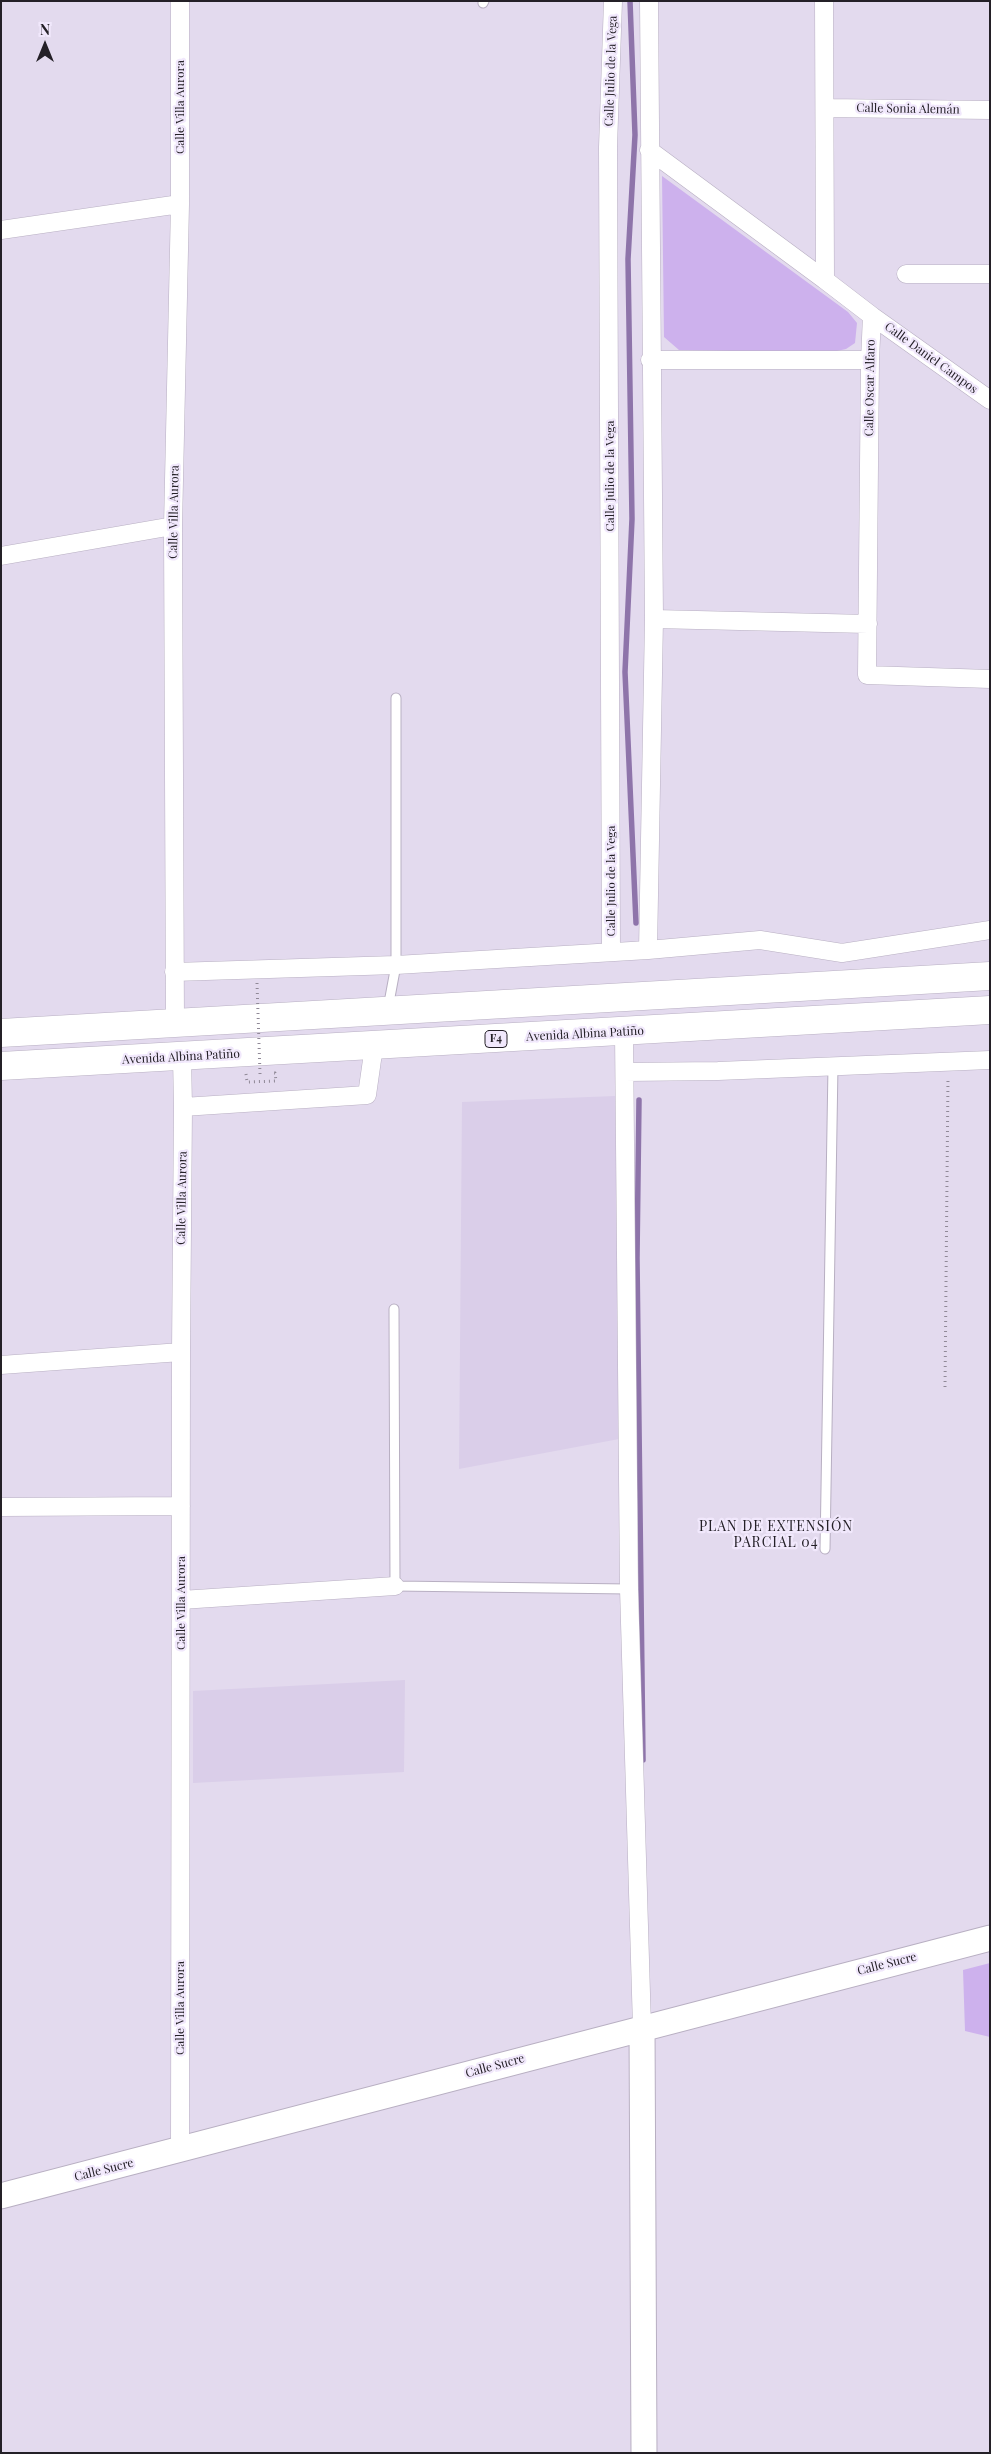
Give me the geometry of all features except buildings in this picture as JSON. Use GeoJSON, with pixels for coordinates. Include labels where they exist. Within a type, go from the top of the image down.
{"type":"FeatureCollection","features":[{"type":"Feature","properties":{"kind":"highway"},"geometry":{"type":"LineString","coordinates":[[1,1033],[990,976]]}},
{"type":"Feature","properties":{"kind":"highway","name":"Avenida Albina Patiño"},"geometry":{"type":"LineString","coordinates":[[1,1066],[990,1010]]}},
{"type":"Feature","properties":{"kind":"main road","name":"Calle Sucre"},"geometry":{"type":"LineString","coordinates":[[1,2196],[642,2027],[990,1938]]}},
{"type":"Feature","properties":{"kind":"main road"},"geometry":{"type":"LineString","coordinates":[[642,2027],[644,2453]]}},
{"type":"Feature","properties":{"kind":"street","name":"Calle Villa Aurora"},"geometry":{"type":"LineString","coordinates":[[175,1023],[173,526],[180,204],[180,1]]}},
{"type":"Feature","properties":{"kind":"street","name":"Calle Julio de la Vega"},"geometry":{"type":"LineString","coordinates":[[611,951],[608,148],[613,1]]}},
{"type":"Feature","properties":{"kind":"street"},"geometry":{"type":"LineString","coordinates":[[648,950],[654,619],[650,360],[649,1]]}},
{"type":"Feature","properties":{"kind":"street"},"geometry":{"type":"LineString","coordinates":[[824,1],[826,108],[825,280]]}},
{"type":"Feature","properties":{"kind":"street","name":"Calle Sonia Alemán"},"geometry":{"type":"LineString","coordinates":[[826,108],[990,110]]}},
{"type":"Feature","properties":{"kind":"street"},"geometry":{"type":"LineString","coordinates":[[650,150],[872,316]]}},
{"type":"Feature","properties":{"kind":"street"},"geometry":{"type":"LineString","coordinates":[[1,230],[180,204]]}},
{"type":"Feature","properties":{"kind":"street"},"geometry":{"type":"LineString","coordinates":[[906,274],[990,274]]}},
{"type":"Feature","properties":{"kind":"street","name":"Calle Oscar Alfaro"},"geometry":{"type":"LineString","coordinates":[[872,316],[867,675],[990,679]]}},
{"type":"Feature","properties":{"kind":"street","name":"Calle Daniel Campos"},"geometry":{"type":"LineString","coordinates":[[872,316],[990,400]]}},
{"type":"Feature","properties":{"kind":"street"},"geometry":{"type":"LineString","coordinates":[[650,360],[870,360]]}},
{"type":"Feature","properties":{"kind":"street"},"geometry":{"type":"LineString","coordinates":[[1,556],[173,526]]}},
{"type":"Feature","properties":{"kind":"street"},"geometry":{"type":"LineString","coordinates":[[654,619],[868,624]]}},
{"type":"Feature","properties":{"kind":"street"},"geometry":{"type":"LineString","coordinates":[[174,972],[396,965],[648,950],[760,940],[842,952],[990,930]]}},
{"type":"Feature","properties":{"kind":"street"},"geometry":{"type":"LineString","coordinates":[[624,1032],[629,1589],[642,2027]]}},
{"type":"Feature","properties":{"kind":"street"},"geometry":{"type":"LineString","coordinates":[[184,1107],[368,1095],[374,1046]]}},
{"type":"Feature","properties":{"kind":"street","name":"Calle Villa Aurora"},"geometry":{"type":"LineString","coordinates":[[180,2150],[180,1600],[184,1107],[182,1056]]}},
{"type":"Feature","properties":{"kind":"street"},"geometry":{"type":"LineString","coordinates":[[625,1072],[718,1071],[990,1060]]}},
{"type":"Feature","properties":{"kind":"street"},"geometry":{"type":"LineString","coordinates":[[1,1364],[181,1352]]}},
{"type":"Feature","properties":{"kind":"street"},"geometry":{"type":"LineString","coordinates":[[1,1507],[181,1506]]}},
{"type":"Feature","properties":{"kind":"street"},"geometry":{"type":"LineString","coordinates":[[180,1600],[395,1586]]}},
{"type":"Feature","properties":{"kind":"lane"},"geometry":{"type":"LineString","coordinates":[[388,1010],[396,965],[396,698]]}},
{"type":"Feature","properties":{"kind":"lane"},"geometry":{"type":"LineString","coordinates":[[825,1550],[833,1066]]}},
{"type":"Feature","properties":{"kind":"lane"},"geometry":{"type":"LineString","coordinates":[[394,1309],[395,1586],[629,1589]]}},
{"type":"Feature","properties":{"kind":"path"},"geometry":{"type":"LineString","coordinates":[[247,1082],[276,1081],[275,1073],[260,1074],[256,983]]}},
{"type":"Feature","properties":{"kind":"path"},"geometry":{"type":"LineString","coordinates":[[945,1387],[948,1062]]}},
{"type":"Feature","properties":{"kind":"shaded area"},"geometry":{"type":"Polygon","coordinates":[[[662,176],[848,312],[857,323],[855,343],[846,349],[828,353],[679,350],[664,337],[662,176]]]}},
{"type":"Feature","properties":{"kind":"shaded area"},"geometry":{"type":"Polygon","coordinates":[[[615,1096],[619,1439],[459,1469],[462,1102],[615,1096]]]}},
{"type":"Feature","properties":{"kind":"shaded area"},"geometry":{"type":"Polygon","coordinates":[[[405,1680],[404,1772],[193,1783],[193,1691],[405,1680]]]}},
{"type":"Feature","properties":{"kind":"shaded area"},"geometry":{"type":"Polygon","coordinates":[[[990,1963],[990,2037],[965,2031],[963,1970],[990,1963]]]}},
{"type":"Feature","properties":{"kind":"waterway"},"geometry":{"type":"LineString","coordinates":[[630,1],[635,135],[628,259],[632,519],[625,672],[636,923]]}},
{"type":"Feature","properties":{"kind":"waterway"},"geometry":{"type":"LineString","coordinates":[[639,1100],[637,1258],[643,1760]]}},
{"type":"Feature","properties":{"kind":"district","name":"PLAN DE EXTENSIÓN PARCIAL 04"},"geometry":{"type":"Point","coordinates":[776,1535]}}]}
